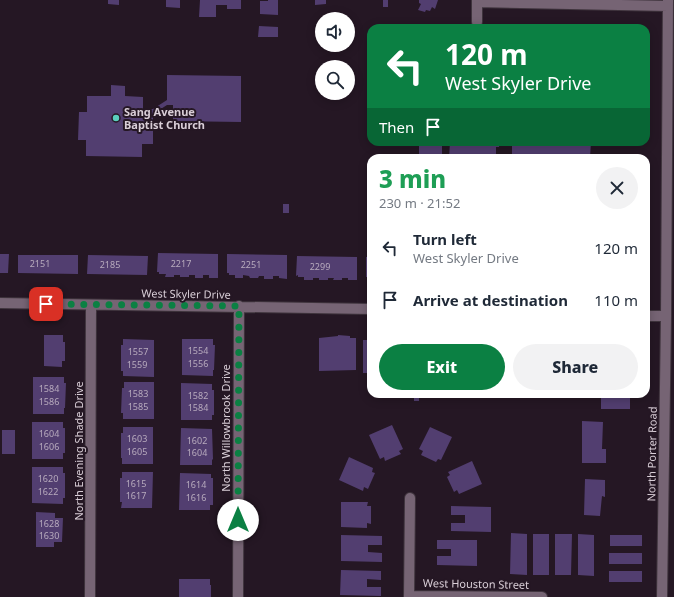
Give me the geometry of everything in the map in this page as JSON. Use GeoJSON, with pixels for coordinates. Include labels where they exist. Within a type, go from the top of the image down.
{"type":"FeatureCollection","features":[{"type":"Feature","properties":{"kind":"street"},"geometry":{"type":"LineString","coordinates":[[478,22],[477,1],[668,3]]}},
{"type":"Feature","properties":{"kind":"street","name":"North Porter Road"},"geometry":{"type":"LineString","coordinates":[[662,597],[670,158],[668,3]]}},
{"type":"Feature","properties":{"kind":"street","name":"West Skyler Drive"},"geometry":{"type":"LineString","coordinates":[[0,303],[367,309]]}},
{"type":"Feature","properties":{"kind":"street","name":"North Evening Shade Drive"},"geometry":{"type":"LineString","coordinates":[[90,597],[91,305]]}},
{"type":"Feature","properties":{"kind":"street","name":"North Willowbrook Drive"},"geometry":{"type":"LineString","coordinates":[[238,597],[239,306]]}},
{"type":"Feature","properties":{"kind":"street"},"geometry":{"type":"LineString","coordinates":[[650,316],[666,316]]}},
{"type":"Feature","properties":{"kind":"street"},"geometry":{"type":"LineString","coordinates":[[409,596],[410,498]]}},
{"type":"Feature","properties":{"kind":"street","name":"West Houston Street"},"geometry":{"type":"LineString","coordinates":[[409,596],[542,597]]}},
{"type":"Feature","properties":{"kind":"building"},"geometry":{"type":"Polygon","coordinates":[[[108,0],[119,0],[119,5],[108,4],[108,0]]]}},
{"type":"Feature","properties":{"kind":"building"},"geometry":{"type":"Polygon","coordinates":[[[166,0],[180,0],[180,8],[166,7],[166,0]]]}},
{"type":"Feature","properties":{"kind":"building"},"geometry":{"type":"Polygon","coordinates":[[[200,0],[241,0],[241,9],[227,9],[227,5],[216,5],[216,17],[199,17],[200,0]]]}},
{"type":"Feature","properties":{"kind":"building"},"geometry":{"type":"Polygon","coordinates":[[[278,0],[278,15],[260,14],[260,1],[278,0]]]}},
{"type":"Feature","properties":{"kind":"building"},"geometry":{"type":"Polygon","coordinates":[[[315,0],[326,0],[326,4],[315,5],[315,0]]]}},
{"type":"Feature","properties":{"kind":"building"},"geometry":{"type":"Polygon","coordinates":[[[383,0],[388,0],[388,7],[383,7],[383,0]]]}},
{"type":"Feature","properties":{"kind":"building"},"geometry":{"type":"Polygon","coordinates":[[[419,0],[438,0],[435,9],[432,7],[430,11],[426,10],[425,12],[418,10],[421,4],[419,3],[419,0]]]}},
{"type":"Feature","properties":{"kind":"building"},"geometry":{"type":"Polygon","coordinates":[[[259,26],[278,27],[278,37],[258,37],[259,26]]]}},
{"type":"Feature","properties":{"kind":"building","name":"Sang Avenue Baptist Church"},"geometry":{"type":"Polygon","coordinates":[[[167,75],[241,76],[241,122],[173,121],[173,105],[167,105],[153,114],[153,144],[142,144],[142,157],[86,156],[86,140],[78,140],[79,112],[87,112],[87,96],[111,96],[111,85],[125,86],[125,96],[143,97],[143,109],[153,109],[167,100],[167,75]]]}},
{"type":"Feature","properties":{"kind":"building"},"geometry":{"type":"Polygon","coordinates":[[[419,146],[442,146],[442,154],[419,154],[419,146]]]}},
{"type":"Feature","properties":{"kind":"building"},"geometry":{"type":"Polygon","coordinates":[[[450,146],[499,146],[496,147],[496,154],[449,154],[450,146]]]}},
{"type":"Feature","properties":{"kind":"building"},"geometry":{"type":"Polygon","coordinates":[[[512,146],[591,146],[590,154],[512,154],[512,146]]]}},
{"type":"Feature","properties":{"kind":"building"},"geometry":{"type":"Polygon","coordinates":[[[283,204],[289,204],[289,213],[283,213],[283,204]]]}},
{"type":"Feature","properties":{"kind":"building"},"geometry":{"type":"Polygon","coordinates":[[[158,253],[218,254],[218,278],[209,278],[209,275],[203,275],[203,278],[195,278],[195,275],[189,275],[189,277],[174,275],[174,277],[165,277],[166,274],[159,274],[159,272],[157,272],[158,253]]]}},
{"type":"Feature","properties":{"kind":"building"},"geometry":{"type":"Polygon","coordinates":[[[0,254],[9,254],[8,273],[0,273],[0,254]]]}},
{"type":"Feature","properties":{"kind":"building"},"geometry":{"type":"Polygon","coordinates":[[[227,254],[287,255],[287,279],[279,278],[279,276],[273,276],[273,279],[264,279],[264,276],[250,278],[249,276],[243,275],[243,278],[235,278],[235,275],[229,275],[229,273],[227,273],[227,254]]]}},
{"type":"Feature","properties":{"kind":"building"},"geometry":{"type":"Polygon","coordinates":[[[18,255],[78,255],[78,274],[18,273],[18,255]]]}},
{"type":"Feature","properties":{"kind":"building"},"geometry":{"type":"Polygon","coordinates":[[[88,255],[148,256],[147,275],[87,274],[88,255]]]}},
{"type":"Feature","properties":{"kind":"building"},"geometry":{"type":"Polygon","coordinates":[[[297,256],[357,257],[357,280],[342,278],[342,280],[333,280],[334,278],[328,278],[328,280],[319,280],[319,278],[313,278],[313,280],[304,280],[304,277],[298,277],[298,275],[296,276],[297,256]]]}},
{"type":"Feature","properties":{"kind":"building"},"geometry":{"type":"Polygon","coordinates":[[[366,257],[367,257],[367,277],[366,257]]]}},
{"type":"Feature","properties":{"kind":"building"},"geometry":{"type":"Polygon","coordinates":[[[44,335],[63,335],[63,342],[65,342],[65,361],[62,361],[62,367],[44,366],[44,335]]]}},
{"type":"Feature","properties":{"kind":"building"},"geometry":{"type":"Polygon","coordinates":[[[338,335],[356,338],[356,370],[319,371],[319,338],[338,335]]]}},
{"type":"Feature","properties":{"kind":"building"},"geometry":{"type":"Polygon","coordinates":[[[123,339],[154,340],[154,377],[123,376],[123,371],[121,371],[121,345],[123,345],[123,339]]]}},
{"type":"Feature","properties":{"kind":"building"},"geometry":{"type":"Polygon","coordinates":[[[182,339],[213,339],[213,345],[215,345],[213,376],[182,375],[182,339]]]}},
{"type":"Feature","properties":{"kind":"building"},"geometry":{"type":"Polygon","coordinates":[[[363,340],[367,340],[367,373],[363,373],[363,340]]]}},
{"type":"Feature","properties":{"kind":"building"},"geometry":{"type":"Polygon","coordinates":[[[33,377],[64,377],[64,383],[66,383],[64,414],[33,414],[33,377]]]}},
{"type":"Feature","properties":{"kind":"building"},"geometry":{"type":"Polygon","coordinates":[[[124,382],[154,382],[154,419],[123,419],[123,413],[121,413],[122,388],[124,388],[124,382]]]}},
{"type":"Feature","properties":{"kind":"building"},"geometry":{"type":"Polygon","coordinates":[[[181,383],[212,384],[212,390],[214,390],[214,415],[212,415],[212,420],[181,420],[181,383]]]}},
{"type":"Feature","properties":{"kind":"building"},"geometry":{"type":"Polygon","coordinates":[[[414,398],[419,398],[419,401],[414,401],[414,398]]]}},
{"type":"Feature","properties":{"kind":"building"},"geometry":{"type":"Polygon","coordinates":[[[601,398],[630,398],[630,409],[601,409],[601,398]]]}},
{"type":"Feature","properties":{"kind":"building"},"geometry":{"type":"Polygon","coordinates":[[[582,421],[603,422],[602,449],[606,449],[606,463],[582,463],[582,421]]]}},
{"type":"Feature","properties":{"kind":"building"},"geometry":{"type":"Polygon","coordinates":[[[32,422],[63,422],[63,428],[65,428],[65,453],[63,453],[63,459],[32,459],[32,422]]]}},
{"type":"Feature","properties":{"kind":"building"},"geometry":{"type":"Polygon","coordinates":[[[392,425],[403,449],[399,451],[401,454],[385,461],[384,457],[380,459],[369,435],[392,425]]]}},
{"type":"Feature","properties":{"kind":"building"},"geometry":{"type":"Polygon","coordinates":[[[123,427],[153,427],[153,464],[122,464],[121,433],[123,433],[123,427]]]}},
{"type":"Feature","properties":{"kind":"building"},"geometry":{"type":"Polygon","coordinates":[[[430,427],[452,437],[441,460],[438,459],[436,462],[421,455],[423,451],[419,449],[430,427]]]}},
{"type":"Feature","properties":{"kind":"building"},"geometry":{"type":"Polygon","coordinates":[[[181,428],[212,429],[212,465],[180,465],[181,428]]]}},
{"type":"Feature","properties":{"kind":"building"},"geometry":{"type":"Polygon","coordinates":[[[2,430],[15,430],[15,454],[2,454],[2,430]]]}},
{"type":"Feature","properties":{"kind":"building"},"geometry":{"type":"Polygon","coordinates":[[[349,457],[373,468],[372,472],[375,473],[368,489],[364,487],[363,491],[339,480],[349,457]]]}},
{"type":"Feature","properties":{"kind":"building"},"geometry":{"type":"Polygon","coordinates":[[[472,461],[482,484],[459,494],[457,490],[454,492],[447,477],[450,475],[448,472],[472,461]]]}},
{"type":"Feature","properties":{"kind":"building"},"geometry":{"type":"Polygon","coordinates":[[[32,467],[63,467],[63,473],[65,473],[65,498],[63,498],[63,504],[32,503],[32,467]]]}},
{"type":"Feature","properties":{"kind":"building"},"geometry":{"type":"Polygon","coordinates":[[[122,472],[153,472],[152,508],[121,508],[120,478],[122,478],[122,472]]]}},
{"type":"Feature","properties":{"kind":"building"},"geometry":{"type":"Polygon","coordinates":[[[180,473],[211,474],[211,478],[213,478],[213,505],[210,505],[210,510],[179,510],[180,473]]]}},
{"type":"Feature","properties":{"kind":"building"},"geometry":{"type":"Polygon","coordinates":[[[585,479],[605,480],[605,497],[602,496],[600,516],[584,515],[585,479]]]}},
{"type":"Feature","properties":{"kind":"building"},"geometry":{"type":"Polygon","coordinates":[[[341,502],[368,502],[367,506],[371,506],[371,524],[367,523],[367,528],[341,527],[341,502]]]}},
{"type":"Feature","properties":{"kind":"building"},"geometry":{"type":"Polygon","coordinates":[[[451,506],[491,507],[491,532],[451,531],[451,523],[465,523],[465,515],[451,515],[451,506]]]}},
{"type":"Feature","properties":{"kind":"building"},"geometry":{"type":"Polygon","coordinates":[[[36,512],[55,513],[55,518],[63,518],[62,542],[54,542],[54,547],[36,547],[36,512]]]}},
{"type":"Feature","properties":{"kind":"building"},"geometry":{"type":"Polygon","coordinates":[[[511,533],[527,534],[527,575],[510,574],[511,533]]]}},
{"type":"Feature","properties":{"kind":"building"},"geometry":{"type":"Polygon","coordinates":[[[533,534],[549,534],[549,575],[533,575],[533,534]]]}},
{"type":"Feature","properties":{"kind":"building"},"geometry":{"type":"Polygon","coordinates":[[[555,534],[572,534],[571,575],[555,575],[555,534]]]}},
{"type":"Feature","properties":{"kind":"building"},"geometry":{"type":"Polygon","coordinates":[[[578,534],[594,535],[594,576],[578,575],[578,534]]]}},
{"type":"Feature","properties":{"kind":"building"},"geometry":{"type":"Polygon","coordinates":[[[341,535],[382,536],[382,545],[368,545],[368,552],[382,553],[382,562],[341,561],[341,535]]]}},
{"type":"Feature","properties":{"kind":"building"},"geometry":{"type":"Polygon","coordinates":[[[610,535],[642,535],[642,546],[610,546],[610,535]]]}},
{"type":"Feature","properties":{"kind":"building"},"geometry":{"type":"Polygon","coordinates":[[[437,540],[477,540],[477,566],[437,565],[437,556],[451,556],[451,549],[437,549],[437,540]]]}},
{"type":"Feature","properties":{"kind":"building"},"geometry":{"type":"Polygon","coordinates":[[[609,553],[642,553],[642,564],[609,564],[609,553]]]}},
{"type":"Feature","properties":{"kind":"building"},"geometry":{"type":"Polygon","coordinates":[[[341,570],[381,571],[381,580],[367,579],[367,587],[381,587],[381,596],[340,595],[341,570]]]}},
{"type":"Feature","properties":{"kind":"building"},"geometry":{"type":"Polygon","coordinates":[[[609,571],[642,571],[642,582],[609,582],[609,571]]]}},
{"type":"Feature","properties":{"kind":"building"},"geometry":{"type":"Polygon","coordinates":[[[179,579],[210,579],[211,597],[179,597],[179,579]]]}},
{"type":"Feature","properties":{"kind":"place","name":"Sang Avenue Baptist Church"},"geometry":{"type":"Point","coordinates":[116,118]}},
{"type":"Feature","properties":{"kind":"route"},"geometry":{"type":"LineString","coordinates":[[46,304],[239,306],[238,520]]}}]}
